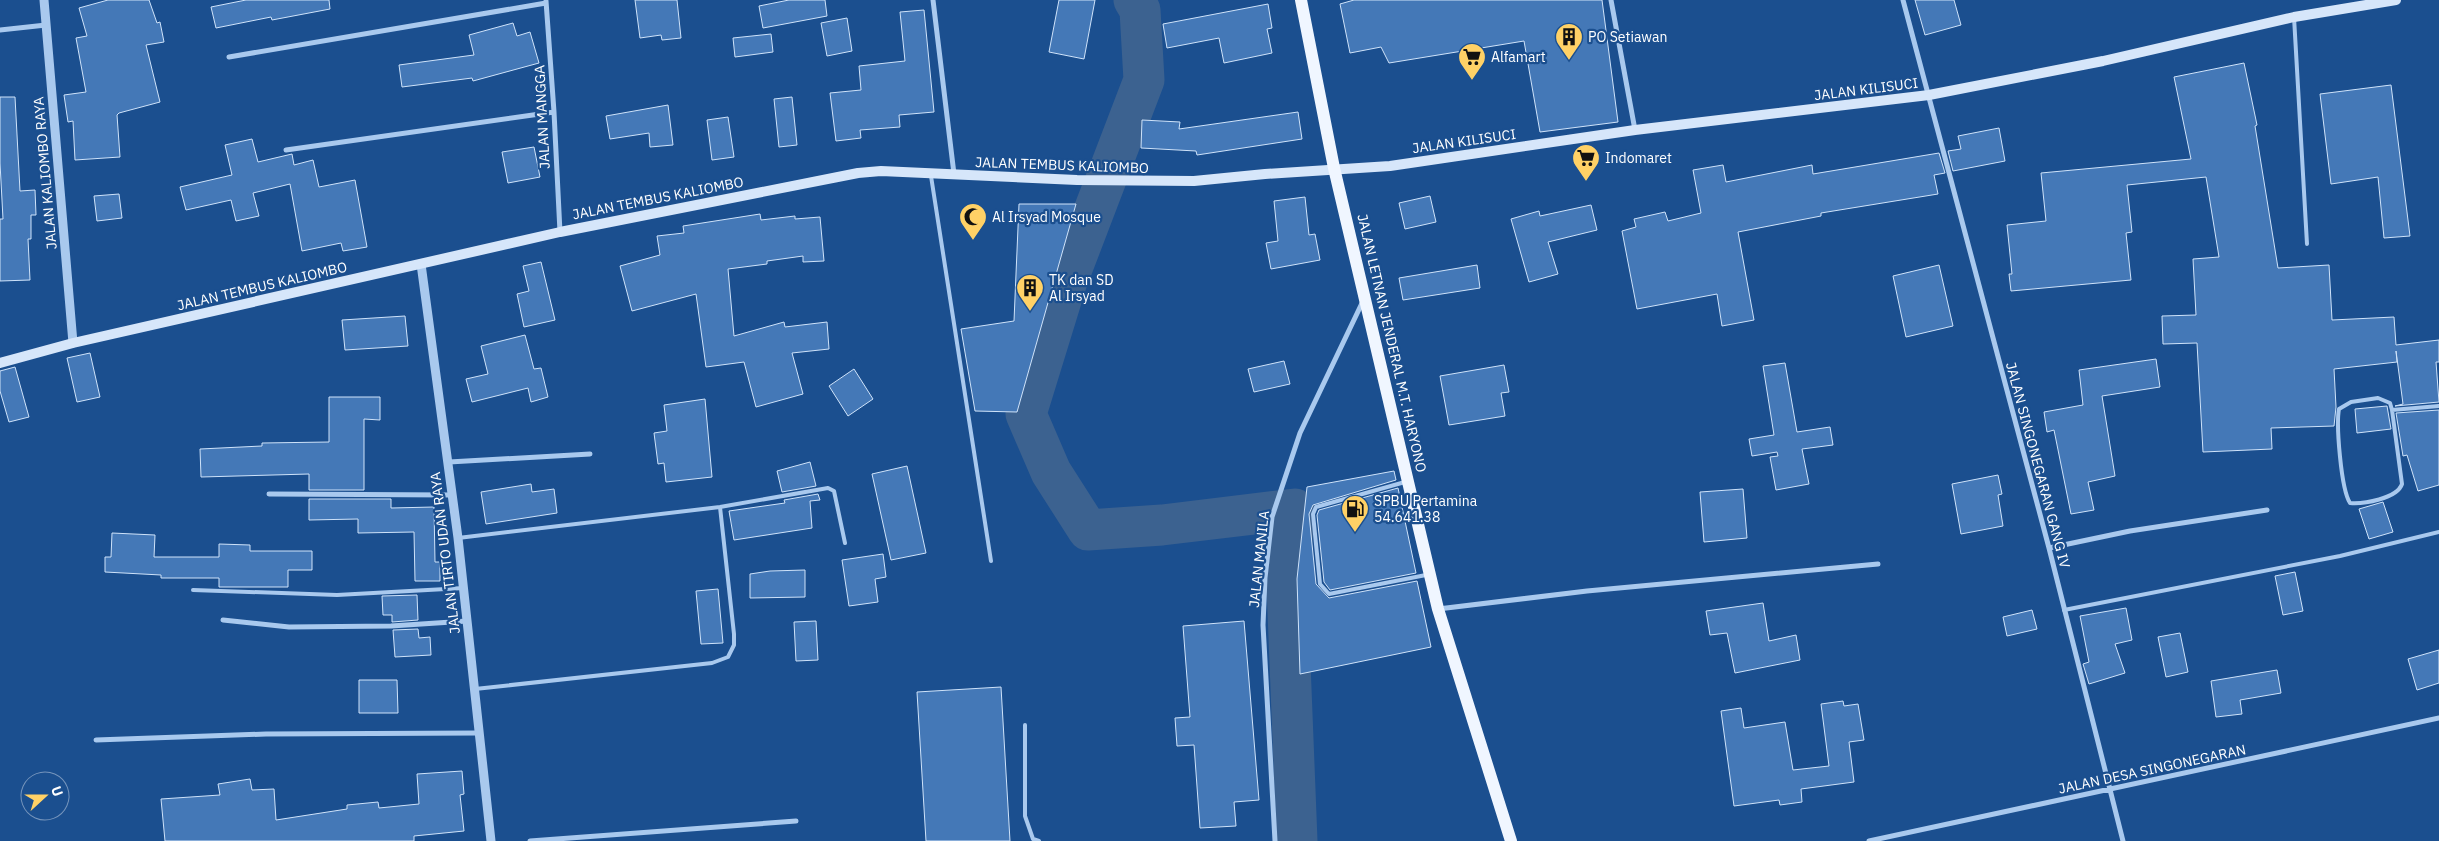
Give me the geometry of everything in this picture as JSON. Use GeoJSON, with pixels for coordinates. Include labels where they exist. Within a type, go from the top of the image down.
{"type":"FeatureCollection","features":[{"type":"Feature","properties":{"kind":"main road","name":"JALAN LETNAN JENDERAL M.T. HARYONO"},"geometry":{"type":"LineString","coordinates":[[1301,0],[1334,168],[1438,609],[1511,841]]}},
{"type":"Feature","properties":{"kind":"main road","name":"JALAN KILISUCI"},"geometry":{"type":"LineString","coordinates":[[1334,168],[1390,166],[1635,130],[1929,95],[2103,61],[2294,17],[2393,0]]}},
{"type":"Feature","properties":{"kind":"main road","name":"JALAN TEMBUS KALIOMBO"},"geometry":{"type":"LineString","coordinates":[[0,362],[73,343],[560,232],[858,172],[881,171],[1077,180],[1194,181],[1334,168]]}},
{"type":"Feature","properties":{"kind":"street","name":"JALAN KALIOMBO RAYA"},"geometry":{"type":"LineString","coordinates":[[44,0],[73,343]]}},
{"type":"Feature","properties":{"kind":"street"},"geometry":{"type":"LineString","coordinates":[[933,0],[954,175]]}},
{"type":"Feature","properties":{"kind":"street"},"geometry":{"type":"LineString","coordinates":[[1611,0],[1635,130]]}},
{"type":"Feature","properties":{"kind":"street","name":"JALAN SINGONEGARAN GANG IV"},"geometry":{"type":"LineString","coordinates":[[1903,0],[2049,548],[2123,841]]}},
{"type":"Feature","properties":{"kind":"street"},"geometry":{"type":"LineString","coordinates":[[229,57],[546,2]]}},
{"type":"Feature","properties":{"kind":"street","name":"JALAN MANGGA"},"geometry":{"type":"LineString","coordinates":[[546,2],[560,232]]}},
{"type":"Feature","properties":{"kind":"street"},"geometry":{"type":"LineString","coordinates":[[0,30],[46,25]]}},
{"type":"Feature","properties":{"kind":"street"},"geometry":{"type":"LineString","coordinates":[[286,150],[554,112]]}},
{"type":"Feature","properties":{"kind":"street","name":"JALAN TIRTO UDAN RAYA"},"geometry":{"type":"LineString","coordinates":[[421,264],[449,462],[491,841]]}},
{"type":"Feature","properties":{"kind":"street","name":"JALAN MANILA"},"geometry":{"type":"LineString","coordinates":[[1275,841],[1263,625],[1265,578],[1272,517],[1300,433],[1364,298]]}},
{"type":"Feature","properties":{"kind":"street"},"geometry":{"type":"LineString","coordinates":[[449,462],[590,454]]}},
{"type":"Feature","properties":{"kind":"street"},"geometry":{"type":"LineString","coordinates":[[269,494],[453,495]]}},
{"type":"Feature","properties":{"kind":"street"},"geometry":{"type":"LineString","coordinates":[[2049,548],[2130,531],[2266,510]]}},
{"type":"Feature","properties":{"kind":"street"},"geometry":{"type":"LineString","coordinates":[[1438,609],[1587,591],[1878,564]]}},
{"type":"Feature","properties":{"kind":"street"},"geometry":{"type":"LineString","coordinates":[[223,620],[289,627],[391,626],[467,621]]}},
{"type":"Feature","properties":{"kind":"street","name":"JALAN DESA SINGONEGARAN"},"geometry":{"type":"LineString","coordinates":[[1868,841],[2439,718]]}},
{"type":"Feature","properties":{"kind":"street"},"geometry":{"type":"LineString","coordinates":[[96,740],[266,734],[479,733]]}},
{"type":"Feature","properties":{"kind":"street"},"geometry":{"type":"LineString","coordinates":[[530,841],[796,821]]}},
{"type":"Feature","properties":{"kind":"lane"},"geometry":{"type":"LineString","coordinates":[[2294,17],[2307,244]]}},
{"type":"Feature","properties":{"kind":"lane"},"geometry":{"type":"LineString","coordinates":[[930,173],[991,561]]}},
{"type":"Feature","properties":{"kind":"lane"},"geometry":{"type":"LineString","coordinates":[[2378,398],[2390,403],[2392,410],[2401,488],[2388,496],[2356,503],[2350,502],[2345,492],[2342,471],[2340,409],[2351,402],[2378,398]]}},
{"type":"Feature","properties":{"kind":"lane"},"geometry":{"type":"LineString","coordinates":[[2392,410],[2439,406]]}},
{"type":"Feature","properties":{"kind":"lane"},"geometry":{"type":"LineString","coordinates":[[1409,481],[1316,507],[1313,514],[1320,584],[1329,594],[1430,574]]}},
{"type":"Feature","properties":{"kind":"lane"},"geometry":{"type":"LineString","coordinates":[[458,538],[720,506],[831,488],[834,491],[845,543]]}},
{"type":"Feature","properties":{"kind":"lane"},"geometry":{"type":"LineString","coordinates":[[474,689],[712,663],[728,657],[734,645],[734,634],[720,506]]}},
{"type":"Feature","properties":{"kind":"lane"},"geometry":{"type":"LineString","coordinates":[[2064,610],[2340,556],[2439,532]]}},
{"type":"Feature","properties":{"kind":"lane"},"geometry":{"type":"LineString","coordinates":[[193,590],[337,595],[464,588]]}},
{"type":"Feature","properties":{"kind":"lane"},"geometry":{"type":"LineString","coordinates":[[1025,725],[1025,816],[1033,838],[1039,841]]}},
{"type":"Feature","properties":{"kind":"building"},"geometry":{"type":"Polygon","coordinates":[[[108,0],[149,0],[157,23],[160,22],[164,42],[146,45],[160,102],[117,115],[120,157],[75,160],[73,121],[68,122],[64,95],[86,92],[76,38],[87,36],[79,8],[108,0]]]}},
{"type":"Feature","properties":{"kind":"building"},"geometry":{"type":"Polygon","coordinates":[[[246,0],[329,0],[330,9],[272,20],[271,17],[216,28],[211,7],[246,0]]]}},
{"type":"Feature","properties":{"kind":"building"},"geometry":{"type":"Polygon","coordinates":[[[635,0],[677,0],[681,38],[662,40],[661,35],[640,38],[635,0]]]}},
{"type":"Feature","properties":{"kind":"building"},"geometry":{"type":"Polygon","coordinates":[[[789,0],[825,0],[827,16],[763,28],[759,6],[789,0]]]}},
{"type":"Feature","properties":{"kind":"building"},"geometry":{"type":"Polygon","coordinates":[[[1059,0],[1095,0],[1084,59],[1049,52],[1059,0]]]}},
{"type":"Feature","properties":{"kind":"building"},"geometry":{"type":"Polygon","coordinates":[[[1354,0],[1602,0],[1618,122],[1540,132],[1524,41],[1389,63],[1381,47],[1350,53],[1340,4],[1354,0]]]}},
{"type":"Feature","properties":{"kind":"building"},"geometry":{"type":"Polygon","coordinates":[[[1915,0],[1954,0],[1961,25],[1925,35],[1915,0]]]}},
{"type":"Feature","properties":{"kind":"building"},"geometry":{"type":"Polygon","coordinates":[[[1268,4],[1272,28],[1267,29],[1272,53],[1224,63],[1219,38],[1167,48],[1163,24],[1268,4]]]}},
{"type":"Feature","properties":{"kind":"building"},"geometry":{"type":"Polygon","coordinates":[[[924,10],[934,112],[899,115],[900,127],[860,130],[861,138],[836,141],[830,93],[861,90],[859,66],[905,61],[900,12],[924,10]]]}},
{"type":"Feature","properties":{"kind":"building"},"geometry":{"type":"Polygon","coordinates":[[[847,18],[852,51],[827,56],[821,23],[847,18]]]}},
{"type":"Feature","properties":{"kind":"building"},"geometry":{"type":"Polygon","coordinates":[[[513,23],[517,36],[530,32],[539,63],[473,81],[472,78],[402,87],[399,65],[474,55],[469,35],[513,23]]]}},
{"type":"Feature","properties":{"kind":"building"},"geometry":{"type":"Polygon","coordinates":[[[771,34],[773,52],[735,57],[733,38],[771,34]]]}},
{"type":"Feature","properties":{"kind":"building"},"geometry":{"type":"Polygon","coordinates":[[[2244,63],[2257,125],[2255,126],[2278,268],[2329,265],[2332,320],[2394,317],[2396,345],[2439,340],[2439,362],[2436,362],[2439,402],[2395,406],[2403,404],[2396,351],[2397,362],[2334,369],[2336,407],[2334,426],[2271,428],[2272,449],[2203,452],[2197,343],[2163,344],[2162,316],[2196,315],[2193,259],[2219,257],[2206,177],[2127,185],[2132,232],[2126,233],[2131,280],[2011,291],[2009,274],[2012,274],[2007,225],[2046,221],[2041,173],[2191,159],[2174,77],[2244,63]]]}},
{"type":"Feature","properties":{"kind":"building"},"geometry":{"type":"Polygon","coordinates":[[[2391,85],[2410,236],[2384,238],[2378,177],[2331,184],[2320,94],[2391,85]]]}},
{"type":"Feature","properties":{"kind":"building"},"geometry":{"type":"Polygon","coordinates":[[[0,97],[15,97],[20,191],[35,190],[36,215],[31,215],[31,239],[28,239],[30,280],[0,281],[0,219],[3,219],[0,163],[0,97]]]}},
{"type":"Feature","properties":{"kind":"building"},"geometry":{"type":"Polygon","coordinates":[[[792,97],[797,145],[779,147],[774,99],[792,97]]]}},
{"type":"Feature","properties":{"kind":"building"},"geometry":{"type":"Polygon","coordinates":[[[668,105],[673,145],[650,147],[649,133],[610,139],[606,116],[668,105]]]}},
{"type":"Feature","properties":{"kind":"building"},"geometry":{"type":"Polygon","coordinates":[[[1298,112],[1302,139],[1197,155],[1196,151],[1141,148],[1142,120],[1180,122],[1179,129],[1298,112]]]}},
{"type":"Feature","properties":{"kind":"building"},"geometry":{"type":"Polygon","coordinates":[[[728,117],[734,157],[712,160],[707,120],[728,117]]]}},
{"type":"Feature","properties":{"kind":"building"},"geometry":{"type":"Polygon","coordinates":[[[1999,128],[2005,161],[1953,171],[1948,151],[1961,149],[1958,136],[1999,128]]]}},
{"type":"Feature","properties":{"kind":"building"},"geometry":{"type":"Polygon","coordinates":[[[252,139],[258,162],[292,154],[294,165],[313,160],[319,187],[355,180],[367,247],[343,251],[341,243],[302,251],[290,184],[253,193],[259,216],[236,221],[231,200],[186,210],[180,187],[232,175],[225,145],[252,139]]]}},
{"type":"Feature","properties":{"kind":"building"},"geometry":{"type":"Polygon","coordinates":[[[534,147],[540,177],[508,183],[502,152],[534,147]]]}},
{"type":"Feature","properties":{"kind":"building"},"geometry":{"type":"Polygon","coordinates":[[[1939,153],[1945,173],[1934,175],[1938,194],[1821,213],[1821,216],[1738,232],[1754,320],[1722,326],[1717,294],[1637,309],[1622,231],[1636,227],[1634,219],[1665,212],[1668,221],[1701,213],[1693,170],[1723,165],[1726,182],[1812,165],[1813,174],[1939,153]]]}},
{"type":"Feature","properties":{"kind":"building"},"geometry":{"type":"Polygon","coordinates":[[[119,194],[122,218],[97,221],[94,196],[119,194]]]}},
{"type":"Feature","properties":{"kind":"building"},"geometry":{"type":"Polygon","coordinates":[[[1430,196],[1436,222],[1405,229],[1399,203],[1430,196]]]}},
{"type":"Feature","properties":{"kind":"building"},"geometry":{"type":"Polygon","coordinates":[[[1305,197],[1309,235],[1315,234],[1320,260],[1271,269],[1266,243],[1278,241],[1274,201],[1305,197]]]}},
{"type":"Feature","properties":{"kind":"building","name":"TK dan SD Al Irsyad"},"geometry":{"type":"Polygon","coordinates":[[[1019,204],[1076,204],[1017,412],[975,411],[961,329],[1014,321],[1019,204]]]}},
{"type":"Feature","properties":{"kind":"building"},"geometry":{"type":"Polygon","coordinates":[[[1591,205],[1597,230],[1548,242],[1558,274],[1529,282],[1511,219],[1539,211],[1540,216],[1591,205]]]}},
{"type":"Feature","properties":{"kind":"building"},"geometry":{"type":"Polygon","coordinates":[[[760,214],[761,220],[795,216],[795,219],[820,217],[824,261],[803,262],[803,256],[767,261],[767,264],[728,269],[734,336],[784,322],[785,327],[827,322],[829,349],[792,353],[803,394],[756,407],[744,362],[706,367],[696,294],[632,311],[620,266],[660,255],[657,236],[684,233],[683,226],[760,214]]]}},
{"type":"Feature","properties":{"kind":"building"},"geometry":{"type":"Polygon","coordinates":[[[541,262],[555,320],[524,327],[517,294],[529,291],[523,266],[541,262]]]}},
{"type":"Feature","properties":{"kind":"building"},"geometry":{"type":"Polygon","coordinates":[[[1477,265],[1480,288],[1403,300],[1399,278],[1477,265]]]}},
{"type":"Feature","properties":{"kind":"building"},"geometry":{"type":"Polygon","coordinates":[[[1939,265],[1953,326],[1906,337],[1893,276],[1939,265]]]}},
{"type":"Feature","properties":{"kind":"building"},"geometry":{"type":"Polygon","coordinates":[[[405,316],[408,346],[345,350],[342,320],[405,316]]]}},
{"type":"Feature","properties":{"kind":"building"},"geometry":{"type":"Polygon","coordinates":[[[525,335],[534,369],[541,368],[548,397],[531,402],[528,388],[472,402],[466,379],[488,374],[481,346],[525,335]]]}},
{"type":"Feature","properties":{"kind":"building"},"geometry":{"type":"Polygon","coordinates":[[[90,353],[100,397],[77,402],[67,358],[90,353]]]}},
{"type":"Feature","properties":{"kind":"building"},"geometry":{"type":"Polygon","coordinates":[[[2156,359],[2160,387],[2102,396],[2115,476],[2088,482],[2094,510],[2071,514],[2054,430],[2047,432],[2044,412],[2083,405],[2079,370],[2156,359]]]}},
{"type":"Feature","properties":{"kind":"building"},"geometry":{"type":"Polygon","coordinates":[[[1284,361],[1290,384],[1254,392],[1248,369],[1284,361]]]}},
{"type":"Feature","properties":{"kind":"building"},"geometry":{"type":"Polygon","coordinates":[[[1785,363],[1797,432],[1830,427],[1833,445],[1802,449],[1809,484],[1776,490],[1770,457],[1778,456],[1777,452],[1752,456],[1749,439],[1774,435],[1763,366],[1785,363]]]}},
{"type":"Feature","properties":{"kind":"building"},"geometry":{"type":"Polygon","coordinates":[[[1504,365],[1509,392],[1501,393],[1505,416],[1449,425],[1440,376],[1504,365]]]}},
{"type":"Feature","properties":{"kind":"building"},"geometry":{"type":"Polygon","coordinates":[[[15,367],[29,417],[9,422],[0,391],[0,371],[15,367]]]}},
{"type":"Feature","properties":{"kind":"building"},"geometry":{"type":"Polygon","coordinates":[[[854,369],[873,399],[848,416],[829,386],[854,369]]]}},
{"type":"Feature","properties":{"kind":"building"},"geometry":{"type":"Polygon","coordinates":[[[329,397],[380,397],[380,420],[364,419],[364,490],[309,490],[309,474],[201,477],[200,449],[262,446],[262,443],[329,442],[329,397]]]}},
{"type":"Feature","properties":{"kind":"building"},"geometry":{"type":"Polygon","coordinates":[[[705,399],[712,477],[666,482],[664,463],[658,464],[654,433],[667,431],[664,405],[705,399]]]}},
{"type":"Feature","properties":{"kind":"building"},"geometry":{"type":"Polygon","coordinates":[[[2387,406],[2391,429],[2357,433],[2355,409],[2387,406]]]}},
{"type":"Feature","properties":{"kind":"building"},"geometry":{"type":"Polygon","coordinates":[[[2439,410],[2439,485],[2418,491],[2407,455],[2403,456],[2396,413],[2439,410]]]}},
{"type":"Feature","properties":{"kind":"building"},"geometry":{"type":"Polygon","coordinates":[[[810,462],[816,486],[782,492],[777,471],[810,462]]]}},
{"type":"Feature","properties":{"kind":"building"},"geometry":{"type":"Polygon","coordinates":[[[907,466],[926,553],[891,560],[872,474],[907,466]]]}},
{"type":"Feature","properties":{"kind":"building"},"geometry":{"type":"Polygon","coordinates":[[[1394,471],[1396,480],[1313,505],[1309,514],[1316,584],[1329,598],[1417,581],[1431,647],[1300,674],[1297,579],[1307,487],[1394,471]]]}},
{"type":"Feature","properties":{"kind":"building"},"geometry":{"type":"Polygon","coordinates":[[[1998,475],[2002,494],[1998,495],[2003,526],[1961,534],[1952,484],[1998,475]]]}},
{"type":"Feature","properties":{"kind":"building"},"geometry":{"type":"Polygon","coordinates":[[[531,484],[532,492],[554,489],[557,513],[486,524],[481,492],[531,484]]]}},
{"type":"Feature","properties":{"kind":"building"},"geometry":{"type":"Polygon","coordinates":[[[1398,488],[1416,573],[1330,590],[1324,582],[1317,515],[1319,510],[1398,488]]]}},
{"type":"Feature","properties":{"kind":"building"},"geometry":{"type":"Polygon","coordinates":[[[1743,489],[1747,538],[1704,542],[1700,492],[1743,489]]]}},
{"type":"Feature","properties":{"kind":"building"},"geometry":{"type":"Polygon","coordinates":[[[818,494],[820,500],[810,501],[812,528],[734,540],[729,511],[785,503],[784,500],[818,494]]]}},
{"type":"Feature","properties":{"kind":"building"},"geometry":{"type":"Polygon","coordinates":[[[309,499],[391,499],[391,508],[434,507],[435,562],[440,562],[440,581],[415,581],[414,532],[358,533],[358,519],[309,520],[309,499]]]}},
{"type":"Feature","properties":{"kind":"building"},"geometry":{"type":"Polygon","coordinates":[[[2383,502],[2393,532],[2369,539],[2359,509],[2383,502]]]}},
{"type":"Feature","properties":{"kind":"building"},"geometry":{"type":"Polygon","coordinates":[[[112,533],[155,535],[154,557],[219,557],[219,544],[250,545],[250,551],[312,551],[312,570],[288,570],[288,587],[219,587],[219,578],[161,578],[161,575],[105,572],[105,557],[111,557],[112,533]]]}},
{"type":"Feature","properties":{"kind":"building"},"geometry":{"type":"Polygon","coordinates":[[[883,554],[886,577],[875,579],[878,602],[849,606],[842,560],[883,554]]]}},
{"type":"Feature","properties":{"kind":"building"},"geometry":{"type":"Polygon","coordinates":[[[805,570],[805,597],[750,598],[750,574],[770,571],[805,570]]]}},
{"type":"Feature","properties":{"kind":"building"},"geometry":{"type":"Polygon","coordinates":[[[2295,572],[2303,611],[2283,615],[2275,576],[2295,572]]]}},
{"type":"Feature","properties":{"kind":"building"},"geometry":{"type":"Polygon","coordinates":[[[718,589],[723,643],[701,644],[696,591],[718,589]]]}},
{"type":"Feature","properties":{"kind":"building"},"geometry":{"type":"Polygon","coordinates":[[[417,595],[418,620],[392,622],[392,615],[383,615],[382,596],[417,595]]]}},
{"type":"Feature","properties":{"kind":"building"},"geometry":{"type":"Polygon","coordinates":[[[1763,603],[1769,641],[1796,635],[1800,660],[1735,673],[1727,633],[1710,635],[1706,611],[1763,603]]]}},
{"type":"Feature","properties":{"kind":"building"},"geometry":{"type":"Polygon","coordinates":[[[2126,608],[2132,640],[2115,644],[2125,673],[2089,684],[2083,664],[2089,662],[2080,616],[2126,608]]]}},
{"type":"Feature","properties":{"kind":"building"},"geometry":{"type":"Polygon","coordinates":[[[2032,610],[2037,629],[2007,636],[2003,617],[2032,610]]]}},
{"type":"Feature","properties":{"kind":"building"},"geometry":{"type":"Polygon","coordinates":[[[816,621],[818,660],[796,661],[794,622],[816,621]]]}},
{"type":"Feature","properties":{"kind":"building"},"geometry":{"type":"Polygon","coordinates":[[[1244,621],[1259,800],[1234,802],[1236,826],[1200,828],[1194,745],[1177,746],[1175,718],[1190,717],[1183,626],[1244,621]]]}},
{"type":"Feature","properties":{"kind":"building"},"geometry":{"type":"Polygon","coordinates":[[[418,629],[419,638],[430,637],[431,655],[395,657],[393,630],[418,629]]]}},
{"type":"Feature","properties":{"kind":"building"},"geometry":{"type":"Polygon","coordinates":[[[2180,633],[2188,672],[2166,677],[2158,637],[2180,633]]]}},
{"type":"Feature","properties":{"kind":"building"},"geometry":{"type":"Polygon","coordinates":[[[2439,650],[2439,683],[2417,690],[2408,659],[2439,650]]]}},
{"type":"Feature","properties":{"kind":"building"},"geometry":{"type":"Polygon","coordinates":[[[2277,670],[2281,693],[2240,700],[2242,714],[2216,717],[2211,681],[2277,670]]]}},
{"type":"Feature","properties":{"kind":"building"},"geometry":{"type":"Polygon","coordinates":[[[359,680],[397,680],[398,713],[359,713],[359,680]]]}},
{"type":"Feature","properties":{"kind":"building"},"geometry":{"type":"Polygon","coordinates":[[[1001,687],[1010,841],[926,841],[917,692],[1001,687]]]}},
{"type":"Feature","properties":{"kind":"building"},"geometry":{"type":"Polygon","coordinates":[[[1843,701],[1844,706],[1858,704],[1864,740],[1849,742],[1854,782],[1801,789],[1802,802],[1780,805],[1779,800],[1734,806],[1721,711],[1741,708],[1744,728],[1785,722],[1793,770],[1829,766],[1821,704],[1843,701]]]}},
{"type":"Feature","properties":{"kind":"building"},"geometry":{"type":"Polygon","coordinates":[[[462,771],[464,794],[460,795],[464,831],[414,836],[414,841],[165,841],[161,799],[220,795],[218,784],[250,779],[252,790],[274,789],[276,820],[347,809],[347,805],[378,802],[379,808],[419,804],[417,774],[462,771]]]}},
{"type":"Feature","properties":{"kind":"waterway"},"geometry":{"type":"LineString","coordinates":[[1134,0],[1140,10],[1144,80],[1066,284],[1026,414],[1051,472],[1088,530],[1162,525],[1295,509],[1287,587],[1297,841]]}},
{"type":"Feature","properties":{"kind":"place","name":"PO Setiawan"},"geometry":{"type":"Point","coordinates":[1569,61]}},
{"type":"Feature","properties":{"kind":"place","name":"Alfamart"},"geometry":{"type":"Point","coordinates":[1472,81]}},
{"type":"Feature","properties":{"kind":"place","name":"Indomaret"},"geometry":{"type":"Point","coordinates":[1586,182]}},
{"type":"Feature","properties":{"kind":"place","name":"Al Irsyad Mosque"},"geometry":{"type":"Point","coordinates":[973,241]}},
{"type":"Feature","properties":{"kind":"place","name":"TK dan SD Al Irsyad"},"geometry":{"type":"Point","coordinates":[1030,312]}},
{"type":"Feature","properties":{"kind":"place","name":"SPBU Pertamina 54.641.38"},"geometry":{"type":"Point","coordinates":[1355,533]}}]}
